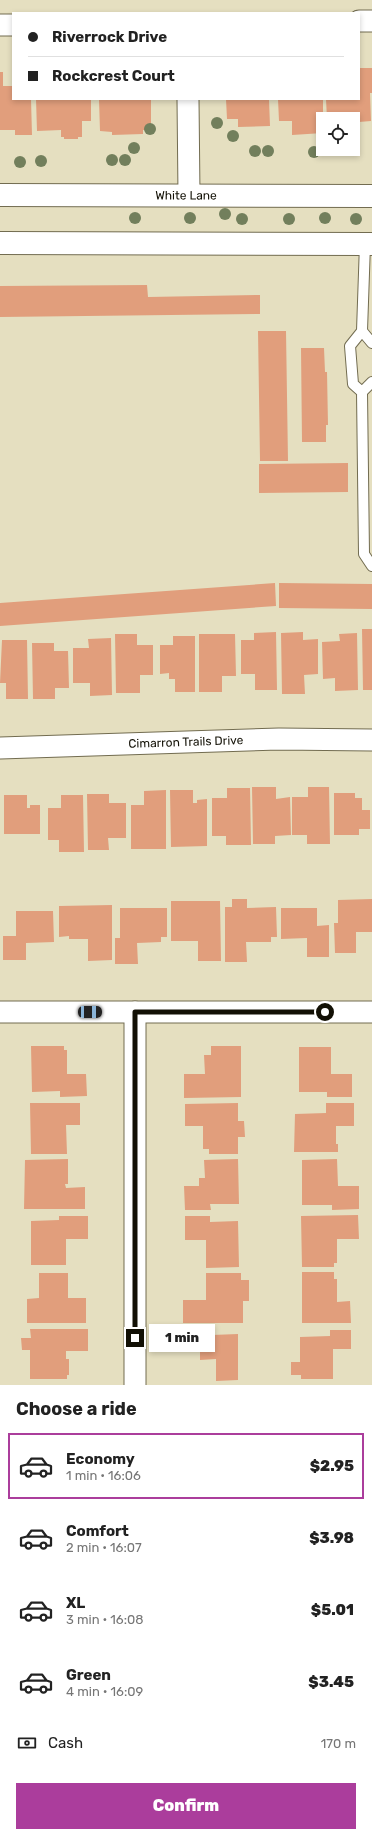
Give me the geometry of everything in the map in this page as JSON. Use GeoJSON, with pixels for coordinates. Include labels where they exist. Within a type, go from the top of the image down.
{"type":"FeatureCollection","features":[{"type":"Feature","properties":{"kind":"main road","name":"White Lane"},"geometry":{"type":"LineString","coordinates":[[0,195],[372,196]]}},
{"type":"Feature","properties":{"kind":"main road"},"geometry":{"type":"LineString","coordinates":[[0,244],[368,244]]}},
{"type":"Feature","properties":{"kind":"street"},"geometry":{"type":"LineString","coordinates":[[360,21],[372,21]]}},
{"type":"Feature","properties":{"kind":"street"},"geometry":{"type":"LineString","coordinates":[[0,25],[12,25]]}},
{"type":"Feature","properties":{"kind":"street"},"geometry":{"type":"LineString","coordinates":[[188,100],[188,195]]}},
{"type":"Feature","properties":{"kind":"street","name":"Cimarron Trails Drive"},"geometry":{"type":"LineString","coordinates":[[0,748],[279,739],[372,740]]}},
{"type":"Feature","properties":{"kind":"street"},"geometry":{"type":"LineString","coordinates":[[0,1012],[372,1012]]}},
{"type":"Feature","properties":{"kind":"street"},"geometry":{"type":"LineString","coordinates":[[134,1385],[135,1012]]}},
{"type":"Feature","properties":{"kind":"lane"},"geometry":{"type":"LineString","coordinates":[[368,244],[362,331],[350,346],[353,384],[362,392],[367,446],[364,554],[372,566]]}},
{"type":"Feature","properties":{"kind":"lane"},"geometry":{"type":"LineString","coordinates":[[362,331],[372,343]]}},
{"type":"Feature","properties":{"kind":"lane"},"geometry":{"type":"LineString","coordinates":[[362,392],[372,382]]}},
{"type":"Feature","properties":{"kind":"building"},"geometry":{"type":"Polygon","coordinates":[[[360,68],[372,68],[372,93],[370,93],[371,121],[360,122],[360,112],[327,112],[326,100],[360,100],[360,68]]]}},
{"type":"Feature","properties":{"kind":"building"},"geometry":{"type":"Polygon","coordinates":[[[0,72],[3,72],[3,86],[12,86],[12,100],[31,100],[32,135],[15,135],[15,130],[0,130],[0,72]]]}},
{"type":"Feature","properties":{"kind":"building"},"geometry":{"type":"Polygon","coordinates":[[[36,100],[91,100],[91,121],[82,121],[82,137],[78,137],[78,139],[64,139],[64,137],[61,137],[61,130],[37,131],[36,100]]]}},
{"type":"Feature","properties":{"kind":"building"},"geometry":{"type":"Polygon","coordinates":[[[99,100],[151,100],[151,130],[143,130],[143,134],[112,135],[112,132],[100,131],[99,100]]]}},
{"type":"Feature","properties":{"kind":"building"},"geometry":{"type":"Polygon","coordinates":[[[226,100],[269,100],[270,126],[238,127],[238,119],[227,119],[226,100]]]}},
{"type":"Feature","properties":{"kind":"building"},"geometry":{"type":"Polygon","coordinates":[[[278,100],[323,100],[323,112],[316,112],[316,133],[292,135],[292,121],[279,121],[278,100]]]}},
{"type":"Feature","properties":{"kind":"building"},"geometry":{"type":"Polygon","coordinates":[[[147,285],[148,297],[260,295],[260,314],[0,317],[0,286],[147,285]]]}},
{"type":"Feature","properties":{"kind":"building"},"geometry":{"type":"Polygon","coordinates":[[[258,331],[286,331],[288,461],[260,461],[258,331]]]}},
{"type":"Feature","properties":{"kind":"building"},"geometry":{"type":"Polygon","coordinates":[[[301,348],[324,348],[325,372],[327,372],[328,425],[326,425],[326,442],[302,442],[301,348]]]}},
{"type":"Feature","properties":{"kind":"building"},"geometry":{"type":"Polygon","coordinates":[[[348,463],[348,492],[259,493],[259,464],[348,463]]]}},
{"type":"Feature","properties":{"kind":"building"},"geometry":{"type":"Polygon","coordinates":[[[275,583],[276,606],[0,626],[0,603],[275,583]]]}},
{"type":"Feature","properties":{"kind":"building"},"geometry":{"type":"Polygon","coordinates":[[[279,583],[372,584],[372,609],[279,608],[279,583]]]}},
{"type":"Feature","properties":{"kind":"building"},"geometry":{"type":"Polygon","coordinates":[[[362,629],[372,629],[372,690],[363,690],[362,629]]]}},
{"type":"Feature","properties":{"kind":"building"},"geometry":{"type":"Polygon","coordinates":[[[276,632],[277,690],[255,690],[255,674],[241,674],[241,640],[254,640],[254,633],[276,632]]]}},
{"type":"Feature","properties":{"kind":"building"},"geometry":{"type":"Polygon","coordinates":[[[303,632],[303,640],[318,639],[318,674],[304,675],[305,694],[282,694],[281,633],[303,632]]]}},
{"type":"Feature","properties":{"kind":"building"},"geometry":{"type":"Polygon","coordinates":[[[357,633],[358,690],[335,691],[335,678],[323,679],[322,642],[340,641],[339,634],[357,633]]]}},
{"type":"Feature","properties":{"kind":"building"},"geometry":{"type":"Polygon","coordinates":[[[115,634],[137,634],[137,645],[153,645],[153,675],[140,675],[140,693],[116,693],[115,634]]]}},
{"type":"Feature","properties":{"kind":"building"},"geometry":{"type":"Polygon","coordinates":[[[199,634],[235,634],[236,676],[222,676],[222,692],[199,692],[199,634]]]}},
{"type":"Feature","properties":{"kind":"building"},"geometry":{"type":"Polygon","coordinates":[[[173,636],[195,636],[195,692],[175,692],[175,679],[169,679],[169,673],[160,674],[160,645],[173,645],[173,636]]]}},
{"type":"Feature","properties":{"kind":"building"},"geometry":{"type":"Polygon","coordinates":[[[111,638],[112,695],[90,696],[90,683],[73,683],[73,648],[89,648],[88,639],[111,638]]]}},
{"type":"Feature","properties":{"kind":"building"},"geometry":{"type":"Polygon","coordinates":[[[2,640],[27,640],[28,699],[6,699],[6,683],[0,683],[2,640]]]}},
{"type":"Feature","properties":{"kind":"building"},"geometry":{"type":"Polygon","coordinates":[[[32,643],[54,643],[54,651],[68,651],[69,688],[55,688],[55,699],[33,699],[32,643]]]}},
{"type":"Feature","properties":{"kind":"building"},"geometry":{"type":"Polygon","coordinates":[[[252,787],[276,787],[276,799],[290,797],[291,835],[275,836],[275,844],[253,844],[252,787]]]}},
{"type":"Feature","properties":{"kind":"building"},"geometry":{"type":"Polygon","coordinates":[[[308,787],[329,787],[330,844],[307,844],[307,835],[292,835],[292,797],[308,797],[308,787]]]}},
{"type":"Feature","properties":{"kind":"building"},"geometry":{"type":"Polygon","coordinates":[[[227,788],[250,788],[251,845],[226,845],[226,836],[212,836],[212,798],[227,798],[227,788]]]}},
{"type":"Feature","properties":{"kind":"building"},"geometry":{"type":"Polygon","coordinates":[[[166,790],[166,849],[131,849],[131,805],[144,805],[144,791],[166,790]]]}},
{"type":"Feature","properties":{"kind":"building"},"geometry":{"type":"Polygon","coordinates":[[[170,790],[193,790],[193,803],[197,803],[197,800],[207,799],[207,846],[171,847],[170,790]]]}},
{"type":"Feature","properties":{"kind":"building"},"geometry":{"type":"Polygon","coordinates":[[[334,793],[355,793],[355,798],[362,798],[362,810],[370,810],[370,829],[359,829],[359,835],[334,835],[334,793]]]}},
{"type":"Feature","properties":{"kind":"building"},"geometry":{"type":"Polygon","coordinates":[[[87,794],[109,794],[109,803],[126,803],[126,838],[108,838],[109,850],[88,850],[87,794]]]}},
{"type":"Feature","properties":{"kind":"building"},"geometry":{"type":"Polygon","coordinates":[[[4,795],[27,795],[27,808],[30,808],[30,805],[40,805],[40,834],[4,834],[4,795]]]}},
{"type":"Feature","properties":{"kind":"building"},"geometry":{"type":"Polygon","coordinates":[[[61,795],[83,795],[84,852],[59,852],[59,840],[48,840],[48,808],[61,808],[61,795]]]}},
{"type":"Feature","properties":{"kind":"building"},"geometry":{"type":"Polygon","coordinates":[[[232,899],[247,899],[247,908],[276,907],[277,937],[271,937],[271,942],[246,942],[247,962],[225,962],[225,907],[232,907],[232,899]]]}},
{"type":"Feature","properties":{"kind":"building"},"geometry":{"type":"Polygon","coordinates":[[[372,899],[372,932],[356,932],[356,953],[335,953],[334,923],[338,923],[338,900],[372,899]]]}},
{"type":"Feature","properties":{"kind":"building"},"geometry":{"type":"Polygon","coordinates":[[[171,901],[220,901],[221,961],[198,961],[198,941],[171,941],[171,901]]]}},
{"type":"Feature","properties":{"kind":"building"},"geometry":{"type":"Polygon","coordinates":[[[112,905],[112,960],[88,961],[88,939],[69,939],[69,936],[59,937],[59,906],[112,905]]]}},
{"type":"Feature","properties":{"kind":"building"},"geometry":{"type":"Polygon","coordinates":[[[120,908],[167,908],[167,937],[161,937],[161,942],[137,943],[138,964],[115,964],[115,938],[120,938],[120,908]]]}},
{"type":"Feature","properties":{"kind":"building"},"geometry":{"type":"Polygon","coordinates":[[[281,908],[317,908],[317,926],[329,925],[329,957],[307,957],[307,938],[281,939],[281,908]]]}},
{"type":"Feature","properties":{"kind":"building"},"geometry":{"type":"Polygon","coordinates":[[[16,911],[53,911],[54,942],[26,943],[26,960],[3,960],[3,936],[16,936],[16,911]]]}},
{"type":"Feature","properties":{"kind":"building"},"geometry":{"type":"Polygon","coordinates":[[[31,1046],[64,1046],[64,1050],[67,1050],[67,1074],[86,1074],[87,1096],[60,1097],[60,1091],[32,1092],[31,1046]]]}},
{"type":"Feature","properties":{"kind":"building"},"geometry":{"type":"Polygon","coordinates":[[[211,1046],[241,1046],[241,1097],[184,1098],[184,1074],[205,1074],[204,1055],[211,1055],[211,1046]]]}},
{"type":"Feature","properties":{"kind":"building"},"geometry":{"type":"Polygon","coordinates":[[[299,1047],[331,1047],[331,1074],[352,1074],[352,1097],[327,1097],[327,1092],[299,1092],[299,1047]]]}},
{"type":"Feature","properties":{"kind":"building"},"geometry":{"type":"Polygon","coordinates":[[[30,1103],[80,1103],[80,1125],[66,1125],[67,1154],[31,1154],[30,1103]]]}},
{"type":"Feature","properties":{"kind":"building"},"geometry":{"type":"Polygon","coordinates":[[[238,1103],[238,1121],[244,1121],[245,1137],[238,1137],[238,1154],[209,1154],[209,1149],[203,1149],[203,1126],[185,1126],[185,1104],[238,1103]]]}},
{"type":"Feature","properties":{"kind":"building"},"geometry":{"type":"Polygon","coordinates":[[[326,1103],[354,1103],[354,1126],[336,1126],[336,1144],[338,1144],[338,1152],[294,1152],[295,1114],[326,1113],[326,1103]]]}},
{"type":"Feature","properties":{"kind":"building"},"geometry":{"type":"Polygon","coordinates":[[[68,1159],[68,1184],[65,1184],[66,1188],[85,1187],[85,1209],[24,1209],[25,1160],[68,1159]]]}},
{"type":"Feature","properties":{"kind":"building"},"geometry":{"type":"Polygon","coordinates":[[[238,1159],[239,1204],[210,1204],[211,1210],[185,1210],[184,1186],[199,1186],[199,1178],[205,1178],[204,1160],[238,1159]]]}},
{"type":"Feature","properties":{"kind":"building"},"geometry":{"type":"Polygon","coordinates":[[[337,1159],[338,1186],[359,1186],[359,1209],[332,1210],[332,1205],[302,1205],[302,1160],[337,1159]]]}},
{"type":"Feature","properties":{"kind":"building"},"geometry":{"type":"Polygon","coordinates":[[[358,1215],[359,1239],[337,1239],[337,1263],[334,1263],[334,1267],[302,1267],[301,1216],[358,1215]]]}},
{"type":"Feature","properties":{"kind":"building"},"geometry":{"type":"Polygon","coordinates":[[[59,1216],[88,1216],[88,1239],[66,1239],[66,1265],[31,1265],[31,1221],[59,1220],[59,1216]]]}},
{"type":"Feature","properties":{"kind":"building"},"geometry":{"type":"Polygon","coordinates":[[[185,1216],[210,1216],[210,1222],[238,1221],[239,1267],[206,1268],[206,1240],[185,1240],[185,1216]]]}},
{"type":"Feature","properties":{"kind":"building"},"geometry":{"type":"Polygon","coordinates":[[[302,1272],[334,1272],[334,1279],[337,1279],[337,1302],[350,1301],[351,1323],[302,1323],[302,1272]]]}},
{"type":"Feature","properties":{"kind":"building"},"geometry":{"type":"Polygon","coordinates":[[[39,1273],[68,1273],[68,1298],[86,1298],[86,1323],[27,1323],[27,1299],[39,1298],[39,1273]]]}},
{"type":"Feature","properties":{"kind":"building"},"geometry":{"type":"Polygon","coordinates":[[[206,1273],[241,1273],[241,1280],[249,1280],[249,1301],[243,1301],[243,1323],[183,1323],[183,1300],[206,1300],[206,1273]]]}},
{"type":"Feature","properties":{"kind":"building"},"geometry":{"type":"Polygon","coordinates":[[[211,1328],[212,1335],[238,1334],[238,1380],[216,1381],[216,1359],[200,1360],[200,1352],[185,1352],[185,1329],[211,1328]]]}},
{"type":"Feature","properties":{"kind":"building"},"geometry":{"type":"Polygon","coordinates":[[[30,1329],[88,1329],[88,1351],[66,1351],[66,1359],[69,1359],[69,1375],[67,1375],[67,1379],[30,1379],[30,1350],[22,1350],[21,1338],[31,1338],[30,1329]]]}},
{"type":"Feature","properties":{"kind":"building"},"geometry":{"type":"Polygon","coordinates":[[[330,1330],[351,1330],[351,1349],[333,1349],[333,1379],[301,1379],[301,1375],[291,1375],[291,1362],[300,1362],[300,1337],[330,1336],[330,1330]]]}},
{"type":"Feature","properties":{"kind":"route"},"geometry":{"type":"LineString","coordinates":[[135,1338],[135,1012],[325,1012]]}}]}
